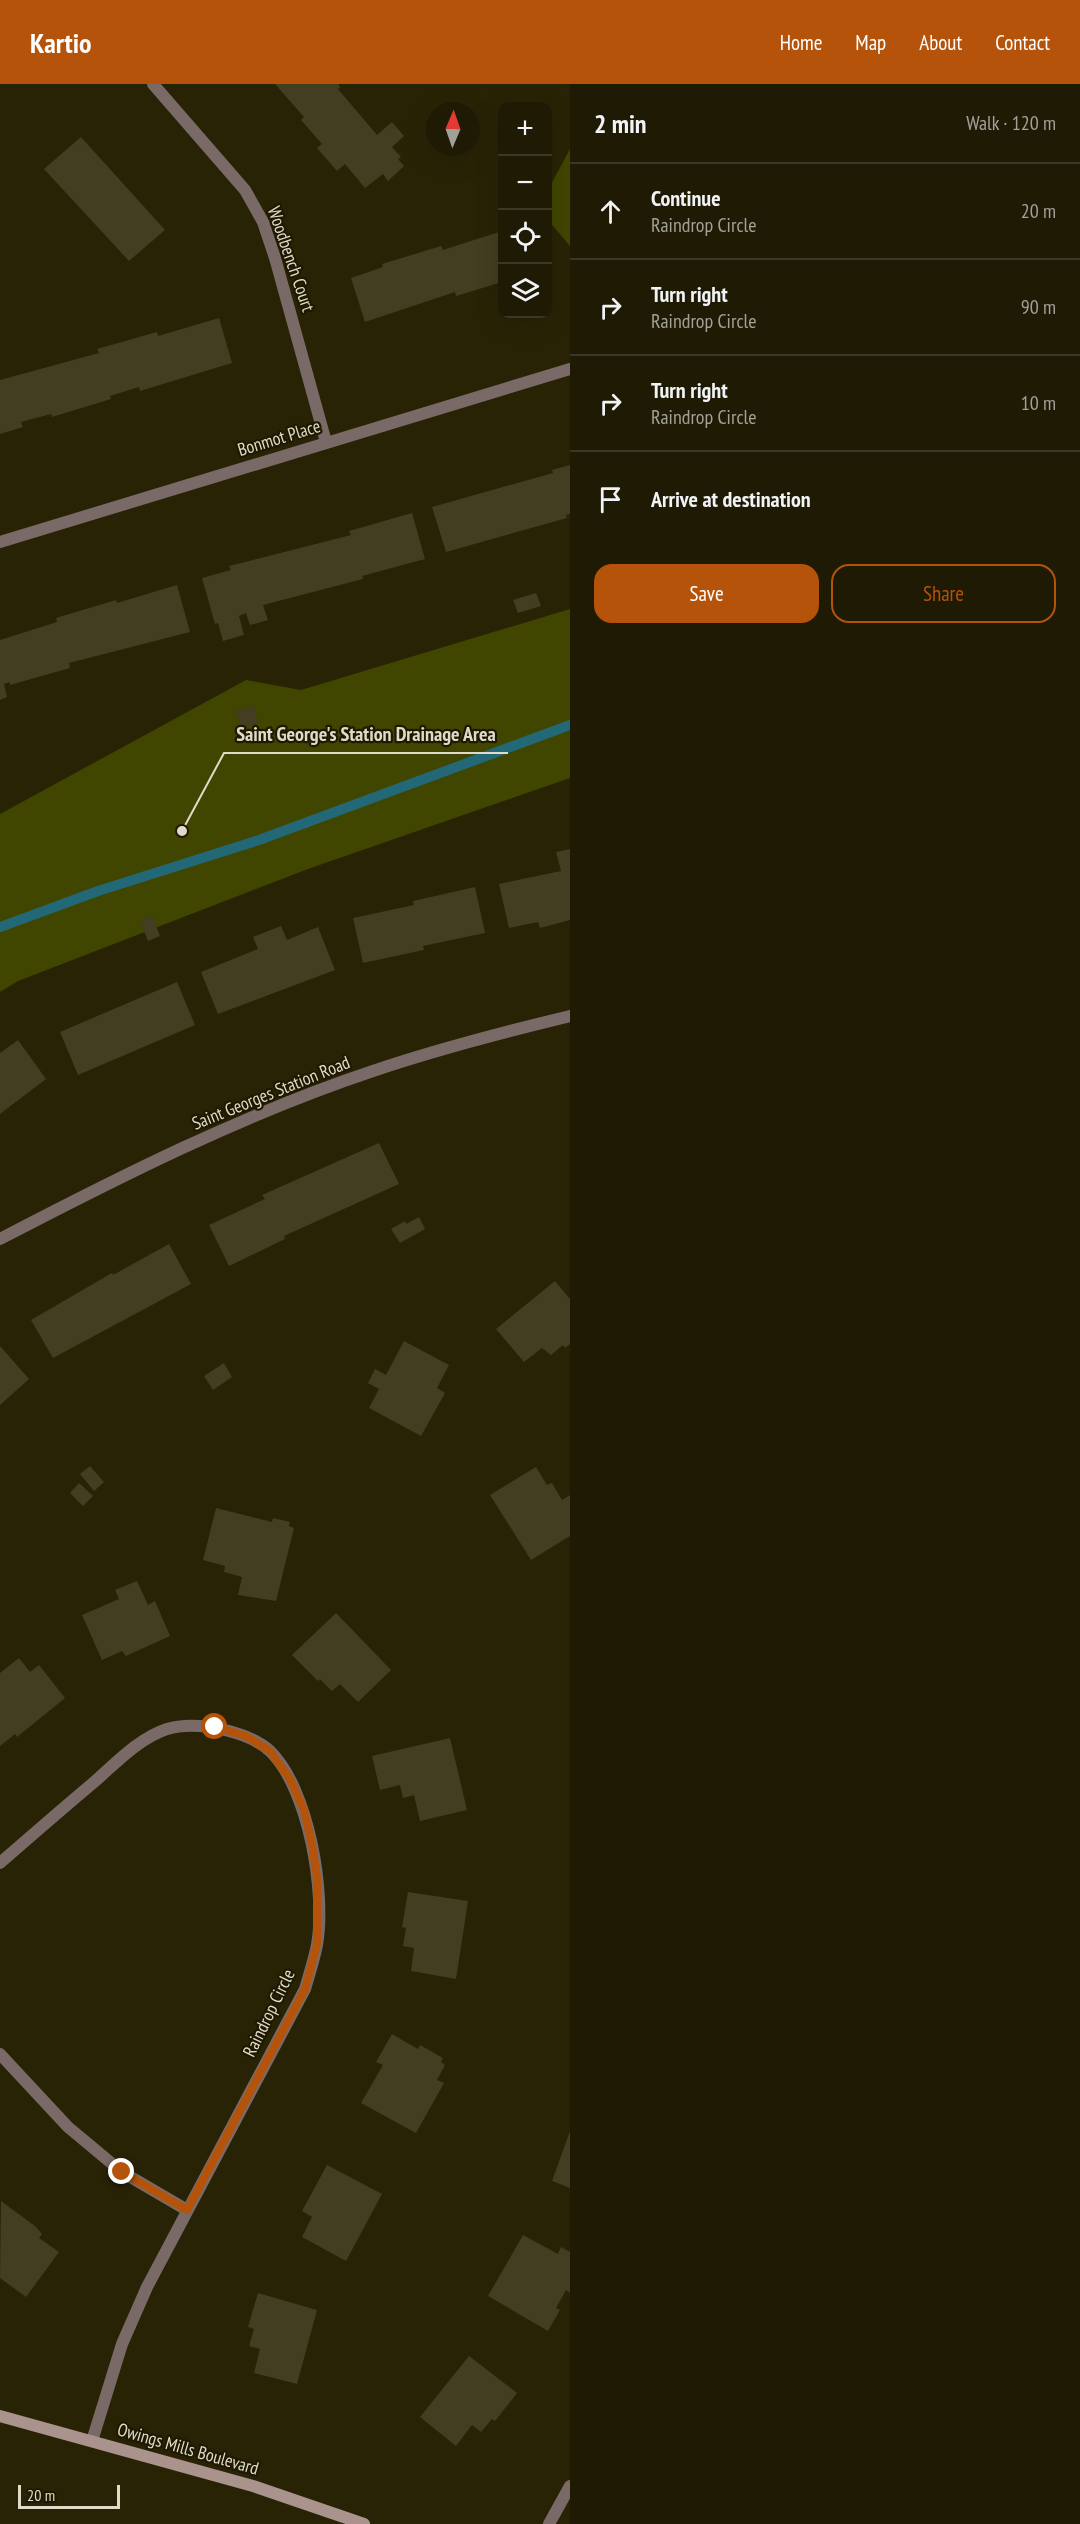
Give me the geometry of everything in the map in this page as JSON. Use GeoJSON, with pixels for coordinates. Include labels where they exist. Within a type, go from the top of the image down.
{"type":"FeatureCollection","features":[{"type":"Feature","properties":{"kind":"main road","name":"Owings Mills Boulevard"},"geometry":{"type":"LineString","coordinates":[[0,2416],[253,2486],[364,2524]]}},
{"type":"Feature","properties":{"kind":"street","name":"Woodbench Court"},"geometry":{"type":"LineString","coordinates":[[153,84],[245,190],[263,222],[326,442]]}},
{"type":"Feature","properties":{"kind":"street","name":"Bonmot Place"},"geometry":{"type":"LineString","coordinates":[[0,542],[570,369]]}},
{"type":"Feature","properties":{"kind":"street","name":"Saint Georges Station Road"},"geometry":{"type":"LineString","coordinates":[[0,1239],[85,1195],[261,1113],[372,1071],[492,1035],[570,1016]]}},
{"type":"Feature","properties":{"kind":"street","name":"Raindrop Circle"},"geometry":{"type":"LineString","coordinates":[[0,1863],[134,1748],[166,1729],[192,1725],[215,1727],[246,1736],[270,1751],[290,1779],[304,1810],[312,1844],[317,1878],[317,1944],[305,1989],[187,2210],[122,2344],[92,2441]]}},
{"type":"Feature","properties":{"kind":"street"},"geometry":{"type":"LineString","coordinates":[[0,2054],[68,2127],[122,2172],[187,2210]]}},
{"type":"Feature","properties":{"kind":"street"},"geometry":{"type":"LineString","coordinates":[[549,2524],[570,2486]]}},
{"type":"Feature","properties":{"kind":"green space"},"geometry":{"type":"Polygon","coordinates":[[[570,149],[570,246],[552,225],[552,183],[570,149]]]}},
{"type":"Feature","properties":{"kind":"green space"},"geometry":{"type":"Polygon","coordinates":[[[570,609],[570,778],[308,869],[18,981],[0,992],[0,814],[246,680],[301,690],[570,609]]]}},
{"type":"Feature","properties":{"kind":"building"},"geometry":{"type":"Polygon","coordinates":[[[275,84],[338,84],[340,87],[338,89],[377,135],[392,122],[404,136],[392,147],[401,157],[398,159],[404,166],[388,181],[383,174],[365,188],[345,164],[337,171],[317,148],[322,144],[301,120],[304,117],[275,84]]]}},
{"type":"Feature","properties":{"kind":"building"},"geometry":{"type":"Polygon","coordinates":[[[81,137],[165,230],[129,261],[44,169],[81,137]]]}},
{"type":"Feature","properties":{"kind":"building"},"geometry":{"type":"Polygon","coordinates":[[[498,232],[498,283],[456,296],[455,292],[365,322],[351,278],[383,267],[382,264],[441,246],[443,250],[498,232]]]}},
{"type":"Feature","properties":{"kind":"building"},"geometry":{"type":"Polygon","coordinates":[[[219,318],[232,363],[140,391],[139,387],[110,396],[111,399],[52,417],[51,414],[21,422],[23,427],[0,434],[0,380],[99,353],[97,349],[157,332],[158,336],[219,318]]]}},
{"type":"Feature","properties":{"kind":"building"},"geometry":{"type":"Polygon","coordinates":[[[570,465],[570,514],[566,515],[567,518],[446,552],[432,507],[553,473],[552,470],[570,465]]]}},
{"type":"Feature","properties":{"kind":"building"},"geometry":{"type":"Polygon","coordinates":[[[412,513],[425,559],[362,576],[363,579],[263,605],[268,620],[250,625],[246,613],[239,616],[244,635],[223,641],[218,623],[215,624],[202,578],[231,570],[229,566],[351,535],[349,531],[412,513]]]}},
{"type":"Feature","properties":{"kind":"building"},"geometry":{"type":"Polygon","coordinates":[[[177,585],[190,632],[69,663],[70,668],[10,685],[10,682],[4,684],[7,697],[0,700],[0,640],[57,622],[56,618],[177,585]]]}},
{"type":"Feature","properties":{"kind":"building"},"geometry":{"type":"Polygon","coordinates":[[[536,593],[541,606],[518,613],[513,600],[536,593]]]}},
{"type":"Feature","properties":{"kind":"building"},"geometry":{"type":"Polygon","coordinates":[[[254,706],[258,723],[241,728],[236,710],[254,706]]]}},
{"type":"Feature","properties":{"kind":"building"},"geometry":{"type":"Polygon","coordinates":[[[570,849],[570,920],[540,928],[538,922],[509,928],[499,884],[561,871],[556,852],[570,849]]]}},
{"type":"Feature","properties":{"kind":"building"},"geometry":{"type":"Polygon","coordinates":[[[475,887],[485,933],[423,946],[424,950],[363,963],[353,918],[414,905],[413,901],[475,887]]]}},
{"type":"Feature","properties":{"kind":"building"},"geometry":{"type":"Polygon","coordinates":[[[152,915],[160,936],[148,941],[140,921],[152,915]]]}},
{"type":"Feature","properties":{"kind":"building"},"geometry":{"type":"Polygon","coordinates":[[[281,926],[287,940],[318,927],[335,970],[218,1014],[201,972],[258,949],[253,937],[281,926]]]}},
{"type":"Feature","properties":{"kind":"building"},"geometry":{"type":"Polygon","coordinates":[[[177,982],[195,1025],[78,1075],[60,1032],[177,982]]]}},
{"type":"Feature","properties":{"kind":"building"},"geometry":{"type":"Polygon","coordinates":[[[18,1040],[46,1079],[0,1114],[0,1053],[18,1040]]]}},
{"type":"Feature","properties":{"kind":"building"},"geometry":{"type":"Polygon","coordinates":[[[379,1143],[399,1184],[284,1236],[285,1239],[229,1266],[209,1225],[265,1199],[262,1195],[379,1143]]]}},
{"type":"Feature","properties":{"kind":"building"},"geometry":{"type":"Polygon","coordinates":[[[419,1217],[425,1229],[400,1243],[391,1229],[405,1221],[406,1224],[419,1217]]]}},
{"type":"Feature","properties":{"kind":"building"},"geometry":{"type":"Polygon","coordinates":[[[169,1244],[191,1284],[53,1358],[31,1320],[112,1273],[113,1275],[169,1244]]]}},
{"type":"Feature","properties":{"kind":"building"},"geometry":{"type":"Polygon","coordinates":[[[555,1281],[570,1299],[570,1344],[565,1348],[563,1345],[551,1355],[542,1348],[524,1362],[496,1329],[555,1281]]]}},
{"type":"Feature","properties":{"kind":"building"},"geometry":{"type":"Polygon","coordinates":[[[404,1341],[449,1365],[437,1388],[445,1393],[421,1436],[369,1408],[379,1389],[368,1383],[375,1369],[386,1375],[404,1341]]]}},
{"type":"Feature","properties":{"kind":"building"},"geometry":{"type":"Polygon","coordinates":[[[0,1346],[29,1379],[0,1405],[0,1346]]]}},
{"type":"Feature","properties":{"kind":"building"},"geometry":{"type":"Polygon","coordinates":[[[224,1363],[232,1377],[213,1390],[204,1376],[224,1363]]]}},
{"type":"Feature","properties":{"kind":"building"},"geometry":{"type":"Polygon","coordinates":[[[90,1466],[104,1482],[94,1491],[80,1474],[90,1466]]]}},
{"type":"Feature","properties":{"kind":"building"},"geometry":{"type":"Polygon","coordinates":[[[536,1467],[547,1485],[552,1483],[562,1500],[570,1495],[570,1536],[531,1560],[490,1495],[536,1467]]]}},
{"type":"Feature","properties":{"kind":"building"},"geometry":{"type":"Polygon","coordinates":[[[79,1483],[93,1496],[83,1506],[70,1493],[79,1483]]]}},
{"type":"Feature","properties":{"kind":"building"},"geometry":{"type":"Polygon","coordinates":[[[216,1508],[272,1522],[273,1518],[290,1522],[289,1526],[294,1528],[276,1601],[238,1595],[242,1577],[224,1572],[225,1566],[203,1560],[216,1508]]]}},
{"type":"Feature","properties":{"kind":"building"},"geometry":{"type":"Polygon","coordinates":[[[137,1581],[148,1605],[155,1601],[170,1636],[126,1656],[122,1651],[102,1660],[82,1615],[119,1599],[115,1590],[137,1581]]]}},
{"type":"Feature","properties":{"kind":"building"},"geometry":{"type":"Polygon","coordinates":[[[336,1613],[391,1670],[358,1702],[340,1684],[332,1691],[320,1679],[318,1681],[292,1655],[336,1613]]]}},
{"type":"Feature","properties":{"kind":"building"},"geometry":{"type":"Polygon","coordinates":[[[19,1658],[30,1672],[39,1665],[65,1698],[17,1737],[15,1734],[0,1746],[0,1673],[19,1658]]]}},
{"type":"Feature","properties":{"kind":"building"},"geometry":{"type":"Polygon","coordinates":[[[450,1738],[467,1810],[420,1821],[414,1795],[403,1798],[400,1785],[380,1790],[372,1756],[450,1738]]]}},
{"type":"Feature","properties":{"kind":"building"},"geometry":{"type":"Polygon","coordinates":[[[408,1892],[468,1901],[456,1979],[411,1971],[414,1948],[403,1946],[406,1928],[402,1927],[408,1892]]]}},
{"type":"Feature","properties":{"kind":"building"},"geometry":{"type":"Polygon","coordinates":[[[392,2034],[418,2049],[420,2045],[443,2058],[441,2062],[445,2065],[437,2080],[444,2083],[416,2133],[361,2103],[383,2065],[376,2062],[392,2034]]]}},
{"type":"Feature","properties":{"kind":"building"},"geometry":{"type":"Polygon","coordinates":[[[570,2131],[570,2188],[552,2181],[570,2131]]]}},
{"type":"Feature","properties":{"kind":"building"},"geometry":{"type":"Polygon","coordinates":[[[327,2165],[382,2194],[346,2261],[302,2237],[312,2217],[302,2211],[327,2165]]]}},
{"type":"Feature","properties":{"kind":"building"},"geometry":{"type":"Polygon","coordinates":[[[1,2201],[35,2226],[42,2234],[39,2238],[59,2252],[26,2297],[0,2278],[1,2201]]]}},
{"type":"Feature","properties":{"kind":"building"},"geometry":{"type":"Polygon","coordinates":[[[523,2235],[558,2254],[561,2247],[570,2252],[570,2293],[566,2290],[556,2308],[560,2310],[548,2331],[488,2296],[523,2235]]]}},
{"type":"Feature","properties":{"kind":"building"},"geometry":{"type":"Polygon","coordinates":[[[258,2293],[317,2310],[297,2384],[254,2373],[260,2349],[249,2346],[254,2329],[248,2327],[258,2293]]]}},
{"type":"Feature","properties":{"kind":"building"},"geometry":{"type":"Polygon","coordinates":[[[469,2356],[517,2393],[495,2421],[492,2419],[481,2432],[472,2425],[456,2446],[420,2417],[469,2356]]]}},
{"type":"Feature","properties":{"kind":"waterway"},"geometry":{"type":"LineString","coordinates":[[0,927],[98,891],[259,840],[570,725]]}},
{"type":"Feature","properties":{"kind":"place","name":"Saint George's Station Drainage Area"},"geometry":{"type":"Point","coordinates":[182,831]}},
{"type":"Feature","properties":{"kind":"route"},"geometry":{"type":"LineString","coordinates":[[122,2172],[187,2210],[305,1989],[317,1944],[317,1878],[312,1844],[304,1810],[290,1779],[270,1751],[246,1736],[215,1727]]}}]}
